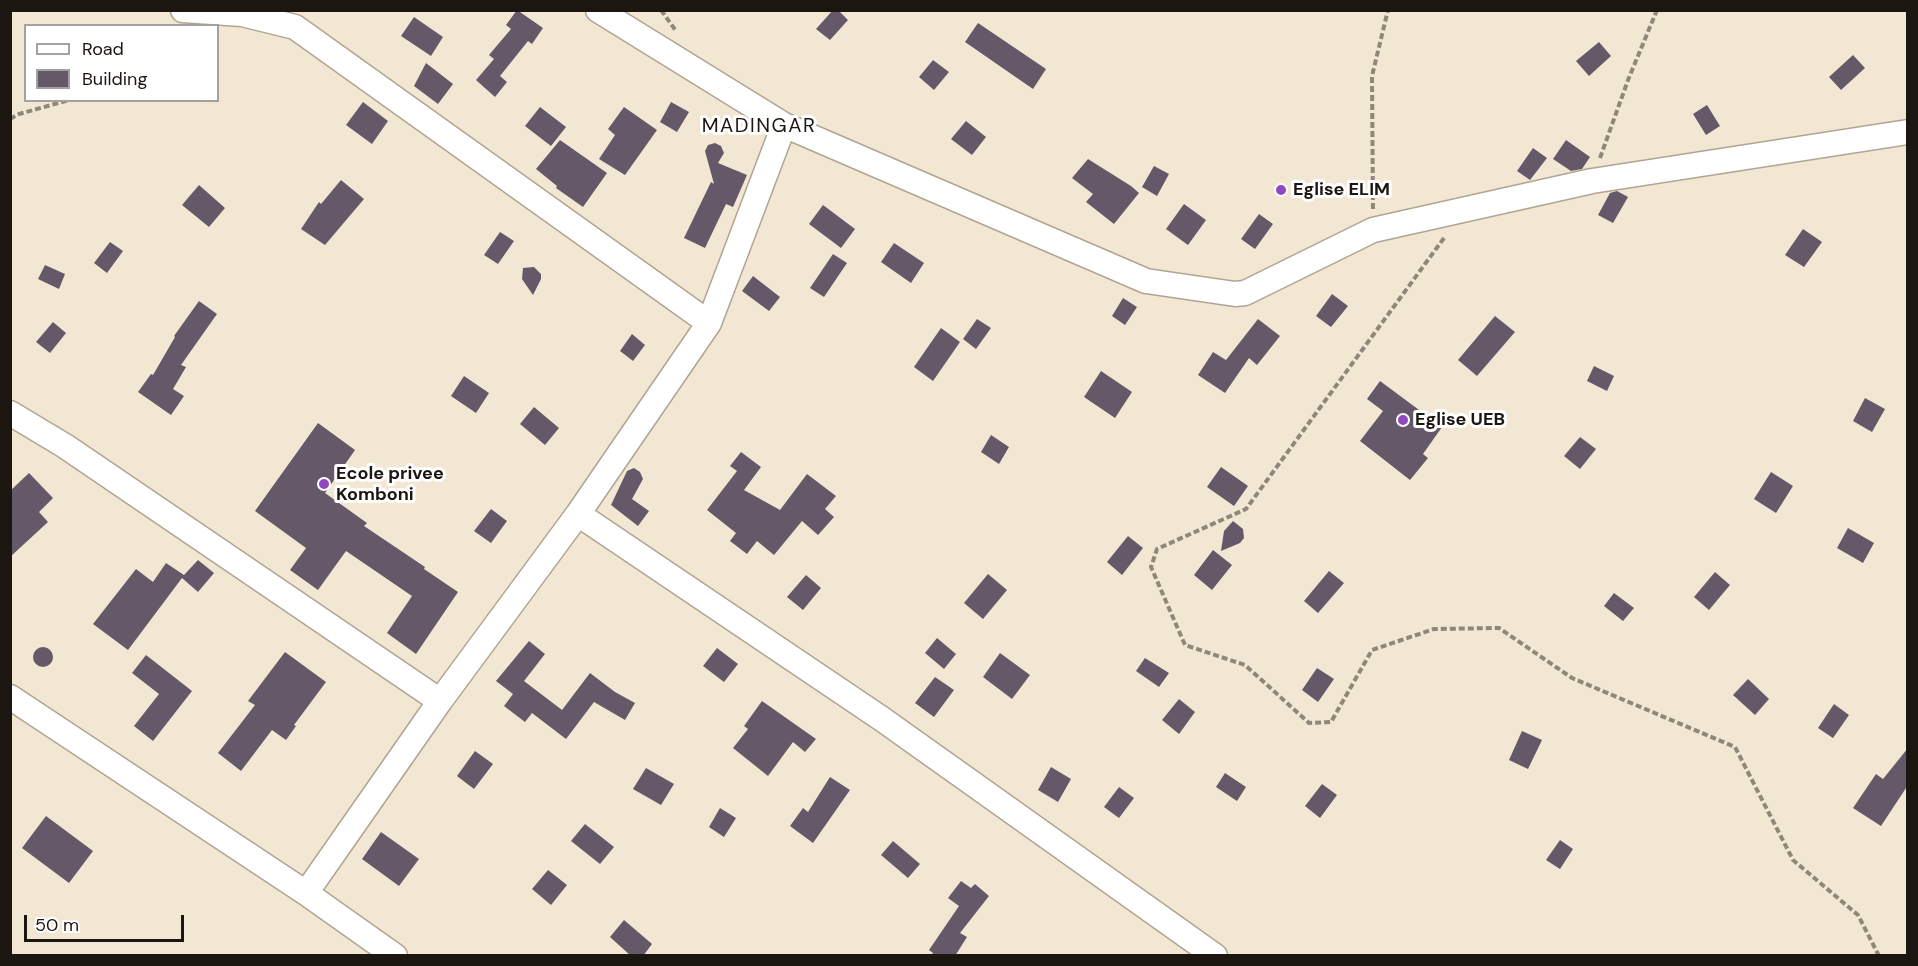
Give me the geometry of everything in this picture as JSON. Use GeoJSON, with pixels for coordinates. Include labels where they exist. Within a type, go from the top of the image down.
{"type":"FeatureCollection","features":[{"type":"Feature","properties":{"kind":"street"},"geometry":{"type":"LineString","coordinates":[[183,10],[242,14],[296,27],[709,323]]}},
{"type":"Feature","properties":{"kind":"street"},"geometry":{"type":"LineString","coordinates":[[598,10],[784,125],[1146,281],[1235,294],[1245,293],[1373,230],[1592,182],[1908,132]]}},
{"type":"Feature","properties":{"kind":"street"},"geometry":{"type":"LineString","coordinates":[[306,893],[440,701],[578,514],[709,323],[784,125]]}},
{"type":"Feature","properties":{"kind":"street"},"geometry":{"type":"LineString","coordinates":[[10,413],[75,453],[440,701]]}},
{"type":"Feature","properties":{"kind":"street"},"geometry":{"type":"LineString","coordinates":[[578,514],[882,719],[1215,956]]}},
{"type":"Feature","properties":{"kind":"street"},"geometry":{"type":"LineString","coordinates":[[10,697],[306,893],[395,956]]}},
{"type":"Feature","properties":{"kind":"path"},"geometry":{"type":"LineString","coordinates":[[1373,230],[1372,76],[1388,10]]}},
{"type":"Feature","properties":{"kind":"path"},"geometry":{"type":"LineString","coordinates":[[1592,182],[1628,80],[1657,10]]}},
{"type":"Feature","properties":{"kind":"path"},"geometry":{"type":"LineString","coordinates":[[10,118],[62,102]]}},
{"type":"Feature","properties":{"kind":"path"},"geometry":{"type":"LineString","coordinates":[[1445,236],[1246,509],[1157,549],[1152,567],[1185,645],[1245,665],[1309,723],[1330,722],[1372,650],[1434,629],[1499,628],[1572,678],[1735,747],[1793,860],[1858,915],[1879,956]]}},
{"type":"Feature","properties":{"kind":"building"},"geometry":{"type":"Polygon","coordinates":[[[517,10],[543,28],[532,44],[528,41],[500,76],[507,82],[495,97],[476,80],[494,59],[489,55],[511,29],[506,25],[517,10]]]}},
{"type":"Feature","properties":{"kind":"building"},"geometry":{"type":"Polygon","coordinates":[[[833,10],[838,10],[848,20],[830,40],[816,29],[833,10]]]}},
{"type":"Feature","properties":{"kind":"building"},"geometry":{"type":"Polygon","coordinates":[[[414,17],[443,37],[431,56],[401,36],[414,17]]]}},
{"type":"Feature","properties":{"kind":"building"},"geometry":{"type":"Polygon","coordinates":[[[978,23],[1046,69],[1033,89],[965,42],[978,23]]]}},
{"type":"Feature","properties":{"kind":"building"},"geometry":{"type":"Polygon","coordinates":[[[1599,42],[1611,56],[1589,76],[1576,61],[1599,42]]]}},
{"type":"Feature","properties":{"kind":"building"},"geometry":{"type":"Polygon","coordinates":[[[1853,55],[1865,68],[1841,90],[1829,77],[1853,55]]]}},
{"type":"Feature","properties":{"kind":"building"},"geometry":{"type":"Polygon","coordinates":[[[933,60],[949,72],[934,90],[919,77],[933,60]]]}},
{"type":"Feature","properties":{"kind":"building"},"geometry":{"type":"Polygon","coordinates":[[[426,63],[453,84],[438,104],[414,86],[426,63]]]}},
{"type":"Feature","properties":{"kind":"building"},"geometry":{"type":"Polygon","coordinates":[[[363,102],[388,121],[372,144],[346,125],[363,102]]]}},
{"type":"Feature","properties":{"kind":"building"},"geometry":{"type":"Polygon","coordinates":[[[671,102],[689,112],[677,132],[660,122],[671,102]]]}},
{"type":"Feature","properties":{"kind":"building"},"geometry":{"type":"Polygon","coordinates":[[[1707,105],[1720,126],[1706,135],[1693,114],[1707,105]]]}},
{"type":"Feature","properties":{"kind":"building"},"geometry":{"type":"Polygon","coordinates":[[[540,107],[566,127],[551,146],[525,126],[540,107]]]}},
{"type":"Feature","properties":{"kind":"building"},"geometry":{"type":"Polygon","coordinates":[[[624,107],[657,130],[625,175],[599,159],[615,135],[608,129],[624,107]]]}},
{"type":"Feature","properties":{"kind":"building"},"geometry":{"type":"Polygon","coordinates":[[[966,121],[986,137],[972,155],[951,139],[966,121]]]}},
{"type":"Feature","properties":{"kind":"building"},"geometry":{"type":"Polygon","coordinates":[[[560,140],[607,173],[583,207],[556,188],[557,186],[536,169],[560,140]]]}},
{"type":"Feature","properties":{"kind":"building"},"geometry":{"type":"Polygon","coordinates":[[[1566,140],[1590,157],[1582,169],[1571,171],[1553,159],[1566,140]]]}},
{"type":"Feature","properties":{"kind":"building"},"geometry":{"type":"Polygon","coordinates":[[[715,143],[721,146],[724,153],[718,163],[747,175],[733,207],[726,204],[705,248],[684,238],[711,182],[714,184],[705,151],[708,145],[715,143]]]}},
{"type":"Feature","properties":{"kind":"building"},"geometry":{"type":"Polygon","coordinates":[[[1533,148],[1547,158],[1530,180],[1517,171],[1533,148]]]}},
{"type":"Feature","properties":{"kind":"building"},"geometry":{"type":"Polygon","coordinates":[[[1088,159],[1139,193],[1114,224],[1086,202],[1093,194],[1072,178],[1088,159]]]}},
{"type":"Feature","properties":{"kind":"building"},"geometry":{"type":"Polygon","coordinates":[[[1154,166],[1169,174],[1157,196],[1142,187],[1154,166]]]}},
{"type":"Feature","properties":{"kind":"building"},"geometry":{"type":"Polygon","coordinates":[[[341,180],[364,199],[325,245],[301,229],[319,202],[321,204],[341,180]]]}},
{"type":"Feature","properties":{"kind":"building"},"geometry":{"type":"Polygon","coordinates":[[[199,185],[225,208],[209,227],[182,205],[199,185]]]}},
{"type":"Feature","properties":{"kind":"building"},"geometry":{"type":"Polygon","coordinates":[[[1617,191],[1628,197],[1613,223],[1598,215],[1610,193],[1617,191]]]}},
{"type":"Feature","properties":{"kind":"building"},"geometry":{"type":"Polygon","coordinates":[[[1184,204],[1206,220],[1188,245],[1166,229],[1184,204]]]}},
{"type":"Feature","properties":{"kind":"building"},"geometry":{"type":"Polygon","coordinates":[[[823,205],[855,229],[841,248],[809,224],[823,205]]]}},
{"type":"Feature","properties":{"kind":"building"},"geometry":{"type":"Polygon","coordinates":[[[1259,214],[1273,224],[1255,249],[1241,239],[1259,214]]]}},
{"type":"Feature","properties":{"kind":"building"},"geometry":{"type":"Polygon","coordinates":[[[1803,229],[1822,242],[1804,267],[1785,255],[1803,229]]]}},
{"type":"Feature","properties":{"kind":"building"},"geometry":{"type":"Polygon","coordinates":[[[500,232],[514,241],[498,264],[484,255],[500,232]]]}},
{"type":"Feature","properties":{"kind":"building"},"geometry":{"type":"Polygon","coordinates":[[[110,242],[123,251],[107,273],[94,263],[110,242]]]}},
{"type":"Feature","properties":{"kind":"building"},"geometry":{"type":"Polygon","coordinates":[[[894,243],[924,263],[911,283],[881,262],[894,243]]]}},
{"type":"Feature","properties":{"kind":"building"},"geometry":{"type":"Polygon","coordinates":[[[833,254],[847,263],[824,297],[810,288],[833,254]]]}},
{"type":"Feature","properties":{"kind":"building"},"geometry":{"type":"Polygon","coordinates":[[[45,265],[65,274],[59,289],[38,279],[45,265]]]}},
{"type":"Feature","properties":{"kind":"building"},"geometry":{"type":"Polygon","coordinates":[[[534,267],[541,274],[541,279],[533,295],[522,279],[523,268],[534,267]]]}},
{"type":"Feature","properties":{"kind":"building"},"geometry":{"type":"Polygon","coordinates":[[[753,276],[780,297],[769,311],[742,291],[753,276]]]}},
{"type":"Feature","properties":{"kind":"building"},"geometry":{"type":"Polygon","coordinates":[[[1332,294],[1348,306],[1331,327],[1316,316],[1332,294]]]}},
{"type":"Feature","properties":{"kind":"building"},"geometry":{"type":"Polygon","coordinates":[[[1123,298],[1137,307],[1125,325],[1112,316],[1123,298]]]}},
{"type":"Feature","properties":{"kind":"building"},"geometry":{"type":"Polygon","coordinates":[[[199,301],[217,314],[181,365],[186,367],[173,389],[184,396],[171,415],[138,392],[151,374],[153,375],[174,336],[199,301]]]}},
{"type":"Feature","properties":{"kind":"building"},"geometry":{"type":"Polygon","coordinates":[[[1495,316],[1515,332],[1477,376],[1458,360],[1495,316]]]}},
{"type":"Feature","properties":{"kind":"building"},"geometry":{"type":"Polygon","coordinates":[[[977,319],[991,328],[976,349],[963,339],[977,319]]]}},
{"type":"Feature","properties":{"kind":"building"},"geometry":{"type":"Polygon","coordinates":[[[1258,319],[1280,336],[1257,365],[1249,358],[1225,393],[1198,375],[1213,352],[1226,360],[1258,319]]]}},
{"type":"Feature","properties":{"kind":"building"},"geometry":{"type":"Polygon","coordinates":[[[53,322],[66,333],[50,353],[36,342],[53,322]]]}},
{"type":"Feature","properties":{"kind":"building"},"geometry":{"type":"Polygon","coordinates":[[[941,328],[960,342],[933,381],[914,367],[941,328]]]}},
{"type":"Feature","properties":{"kind":"building"},"geometry":{"type":"Polygon","coordinates":[[[632,334],[645,345],[633,361],[620,351],[632,334]]]}},
{"type":"Feature","properties":{"kind":"building"},"geometry":{"type":"Polygon","coordinates":[[[1594,366],[1614,376],[1607,391],[1587,381],[1594,366]]]}},
{"type":"Feature","properties":{"kind":"building"},"geometry":{"type":"Polygon","coordinates":[[[1101,371],[1132,392],[1115,418],[1084,397],[1101,371]]]}},
{"type":"Feature","properties":{"kind":"building"},"geometry":{"type":"Polygon","coordinates":[[[464,376],[489,393],[476,413],[451,396],[464,376]]]}},
{"type":"Feature","properties":{"kind":"building"},"geometry":{"type":"Polygon","coordinates":[[[1380,381],[1442,427],[1423,454],[1428,458],[1410,480],[1360,441],[1383,411],[1367,399],[1380,381]]]}},
{"type":"Feature","properties":{"kind":"building"},"geometry":{"type":"Polygon","coordinates":[[[1865,398],[1885,409],[1872,432],[1853,421],[1865,398]]]}},
{"type":"Feature","properties":{"kind":"building"},"geometry":{"type":"Polygon","coordinates":[[[534,407],[559,428],[545,445],[520,424],[534,407]]]}},
{"type":"Feature","properties":{"kind":"building"},"geometry":{"type":"Polygon","coordinates":[[[318,423],[355,450],[325,493],[367,523],[364,526],[458,592],[416,654],[387,633],[412,596],[346,551],[318,590],[290,570],[306,548],[255,511],[318,423]]]}},
{"type":"Feature","properties":{"kind":"building"},"geometry":{"type":"Polygon","coordinates":[[[991,435],[1009,447],[999,464],[981,452],[991,435]]]}},
{"type":"Feature","properties":{"kind":"building"},"geometry":{"type":"Polygon","coordinates":[[[1580,437],[1596,449],[1580,469],[1564,456],[1580,437]]]}},
{"type":"Feature","properties":{"kind":"building"},"geometry":{"type":"Polygon","coordinates":[[[741,452],[761,467],[744,490],[780,510],[807,474],[836,496],[825,509],[834,517],[818,535],[802,521],[774,555],[757,541],[747,554],[730,541],[736,533],[707,510],[737,471],[730,466],[741,452]]]}},
{"type":"Feature","properties":{"kind":"building"},"geometry":{"type":"Polygon","coordinates":[[[1221,467],[1248,486],[1234,506],[1207,487],[1221,467]]]}},
{"type":"Feature","properties":{"kind":"building"},"geometry":{"type":"Polygon","coordinates":[[[634,468],[640,472],[643,479],[632,499],[649,511],[638,526],[611,505],[627,471],[634,468]]]}},
{"type":"Feature","properties":{"kind":"building"},"geometry":{"type":"Polygon","coordinates":[[[1771,472],[1793,486],[1776,513],[1754,499],[1771,472]]]}},
{"type":"Feature","properties":{"kind":"building"},"geometry":{"type":"Polygon","coordinates":[[[29,473],[53,498],[39,512],[48,522],[10,557],[10,491],[29,473]]]}},
{"type":"Feature","properties":{"kind":"building"},"geometry":{"type":"Polygon","coordinates":[[[491,509],[507,521],[491,543],[474,531],[491,509]]]}},
{"type":"Feature","properties":{"kind":"building"},"geometry":{"type":"Polygon","coordinates":[[[1233,521],[1243,529],[1244,538],[1240,543],[1221,551],[1224,531],[1233,521]]]}},
{"type":"Feature","properties":{"kind":"building"},"geometry":{"type":"Polygon","coordinates":[[[1848,528],[1874,543],[1863,563],[1837,548],[1848,528]]]}},
{"type":"Feature","properties":{"kind":"building"},"geometry":{"type":"Polygon","coordinates":[[[1128,536],[1143,548],[1122,575],[1107,562],[1128,536]]]}},
{"type":"Feature","properties":{"kind":"building"},"geometry":{"type":"Polygon","coordinates":[[[1213,550],[1232,565],[1212,590],[1194,575],[1213,550]]]}},
{"type":"Feature","properties":{"kind":"building"},"geometry":{"type":"Polygon","coordinates":[[[198,560],[214,573],[198,592],[182,578],[128,650],[93,624],[136,569],[153,582],[166,563],[184,575],[198,560]]]}},
{"type":"Feature","properties":{"kind":"building"},"geometry":{"type":"Polygon","coordinates":[[[1329,571],[1344,583],[1318,613],[1304,601],[1329,571]]]}},
{"type":"Feature","properties":{"kind":"building"},"geometry":{"type":"Polygon","coordinates":[[[1715,572],[1730,585],[1709,610],[1694,597],[1715,572]]]}},
{"type":"Feature","properties":{"kind":"building"},"geometry":{"type":"Polygon","coordinates":[[[988,574],[1007,590],[983,619],[964,603],[988,574]]]}},
{"type":"Feature","properties":{"kind":"building"},"geometry":{"type":"Polygon","coordinates":[[[806,575],[821,588],[803,610],[787,597],[806,575]]]}},
{"type":"Feature","properties":{"kind":"building"},"geometry":{"type":"Polygon","coordinates":[[[1614,593],[1634,608],[1623,621],[1604,606],[1614,593]]]}},
{"type":"Feature","properties":{"kind":"building"},"geometry":{"type":"Polygon","coordinates":[[[937,638],[956,654],[944,669],[925,653],[937,638]]]}},
{"type":"Feature","properties":{"kind":"building"},"geometry":{"type":"Polygon","coordinates":[[[529,641],[545,654],[524,681],[562,710],[590,673],[615,692],[635,703],[625,720],[594,702],[566,739],[532,713],[525,722],[504,706],[513,694],[496,681],[529,641]]]}},
{"type":"Feature","properties":{"kind":"building"},"geometry":{"type":"Polygon","coordinates":[[[43,647],[50,650],[53,657],[50,664],[43,667],[36,664],[33,657],[36,650],[43,647]]]}},
{"type":"Feature","properties":{"kind":"building"},"geometry":{"type":"Polygon","coordinates":[[[717,648],[738,664],[724,682],[703,666],[717,648]]]}},
{"type":"Feature","properties":{"kind":"building"},"geometry":{"type":"Polygon","coordinates":[[[285,652],[326,682],[294,725],[296,726],[286,740],[272,730],[241,771],[218,753],[255,705],[248,701],[285,652]]]}},
{"type":"Feature","properties":{"kind":"building"},"geometry":{"type":"Polygon","coordinates":[[[1000,653],[1030,675],[1012,699],[983,677],[1000,653]]]}},
{"type":"Feature","properties":{"kind":"building"},"geometry":{"type":"Polygon","coordinates":[[[146,655],[192,691],[153,741],[134,726],[159,694],[132,673],[146,655]]]}},
{"type":"Feature","properties":{"kind":"building"},"geometry":{"type":"Polygon","coordinates":[[[1145,658],[1169,673],[1159,687],[1136,671],[1145,658]]]}},
{"type":"Feature","properties":{"kind":"building"},"geometry":{"type":"Polygon","coordinates":[[[1317,668],[1334,679],[1318,702],[1302,690],[1317,668]]]}},
{"type":"Feature","properties":{"kind":"building"},"geometry":{"type":"Polygon","coordinates":[[[935,677],[954,690],[934,717],[915,703],[935,677]]]}},
{"type":"Feature","properties":{"kind":"building"},"geometry":{"type":"Polygon","coordinates":[[[1748,679],[1769,699],[1755,715],[1733,695],[1748,679]]]}},
{"type":"Feature","properties":{"kind":"building"},"geometry":{"type":"Polygon","coordinates":[[[1179,699],[1195,712],[1179,734],[1162,720],[1179,699]]]}},
{"type":"Feature","properties":{"kind":"building"},"geometry":{"type":"Polygon","coordinates":[[[762,701],[816,739],[805,752],[793,742],[768,776],[733,748],[748,729],[744,726],[762,701]]]}},
{"type":"Feature","properties":{"kind":"building"},"geometry":{"type":"Polygon","coordinates":[[[1834,704],[1849,715],[1833,738],[1818,728],[1834,704]]]}},
{"type":"Feature","properties":{"kind":"building"},"geometry":{"type":"Polygon","coordinates":[[[1522,731],[1542,740],[1528,769],[1509,760],[1522,731]]]}},
{"type":"Feature","properties":{"kind":"building"},"geometry":{"type":"Polygon","coordinates":[[[1908,748],[1908,785],[1881,826],[1853,808],[1876,774],[1883,779],[1908,748]]]}},
{"type":"Feature","properties":{"kind":"building"},"geometry":{"type":"Polygon","coordinates":[[[475,751],[493,764],[474,789],[457,776],[475,751]]]}},
{"type":"Feature","properties":{"kind":"building"},"geometry":{"type":"Polygon","coordinates":[[[1051,767],[1071,779],[1058,802],[1038,790],[1051,767]]]}},
{"type":"Feature","properties":{"kind":"building"},"geometry":{"type":"Polygon","coordinates":[[[646,768],[674,784],[661,805],[633,789],[646,768]]]}},
{"type":"Feature","properties":{"kind":"building"},"geometry":{"type":"Polygon","coordinates":[[[1225,773],[1246,787],[1237,801],[1216,787],[1225,773]]]}},
{"type":"Feature","properties":{"kind":"building"},"geometry":{"type":"Polygon","coordinates":[[[830,777],[850,790],[813,843],[790,826],[803,808],[808,812],[830,777]]]}},
{"type":"Feature","properties":{"kind":"building"},"geometry":{"type":"Polygon","coordinates":[[[1322,784],[1337,795],[1320,818],[1305,806],[1322,784]]]}},
{"type":"Feature","properties":{"kind":"building"},"geometry":{"type":"Polygon","coordinates":[[[1119,787],[1134,798],[1119,818],[1104,807],[1119,787]]]}},
{"type":"Feature","properties":{"kind":"building"},"geometry":{"type":"Polygon","coordinates":[[[720,808],[736,818],[724,837],[709,827],[720,808]]]}},
{"type":"Feature","properties":{"kind":"building"},"geometry":{"type":"Polygon","coordinates":[[[46,816],[93,851],[69,883],[22,848],[46,816]]]}},
{"type":"Feature","properties":{"kind":"building"},"geometry":{"type":"Polygon","coordinates":[[[585,824],[614,847],[600,864],[571,841],[585,824]]]}},
{"type":"Feature","properties":{"kind":"building"},"geometry":{"type":"Polygon","coordinates":[[[381,832],[419,859],[399,886],[362,859],[381,832]]]}},
{"type":"Feature","properties":{"kind":"building"},"geometry":{"type":"Polygon","coordinates":[[[1560,840],[1573,849],[1560,869],[1546,860],[1560,840]]]}},
{"type":"Feature","properties":{"kind":"building"},"geometry":{"type":"Polygon","coordinates":[[[893,841],[920,864],[908,878],[881,855],[893,841]]]}},
{"type":"Feature","properties":{"kind":"building"},"geometry":{"type":"Polygon","coordinates":[[[548,870],[567,885],[551,905],[532,889],[548,870]]]}},
{"type":"Feature","properties":{"kind":"building"},"geometry":{"type":"Polygon","coordinates":[[[961,881],[971,888],[975,884],[989,896],[960,933],[967,937],[955,956],[931,956],[933,953],[929,950],[959,906],[948,898],[961,881]]]}},
{"type":"Feature","properties":{"kind":"building"},"geometry":{"type":"Polygon","coordinates":[[[624,920],[652,944],[643,956],[631,956],[610,937],[624,920]]]}},
{"type":"Feature","properties":{"kind":"place","name":"Eglise ELIM"},"geometry":{"type":"Point","coordinates":[1281,190]}},
{"type":"Feature","properties":{"kind":"place","name":"Eglise UEB"},"geometry":{"type":"Point","coordinates":[1403,420]}},
{"type":"Feature","properties":{"kind":"place","name":"Ecole privee Komboni"},"geometry":{"type":"Point","coordinates":[324,484]}},
{"type":"Feature","properties":{"kind":"district","name":"MADINGAR"},"geometry":{"type":"Point","coordinates":[759,127]}}]}
